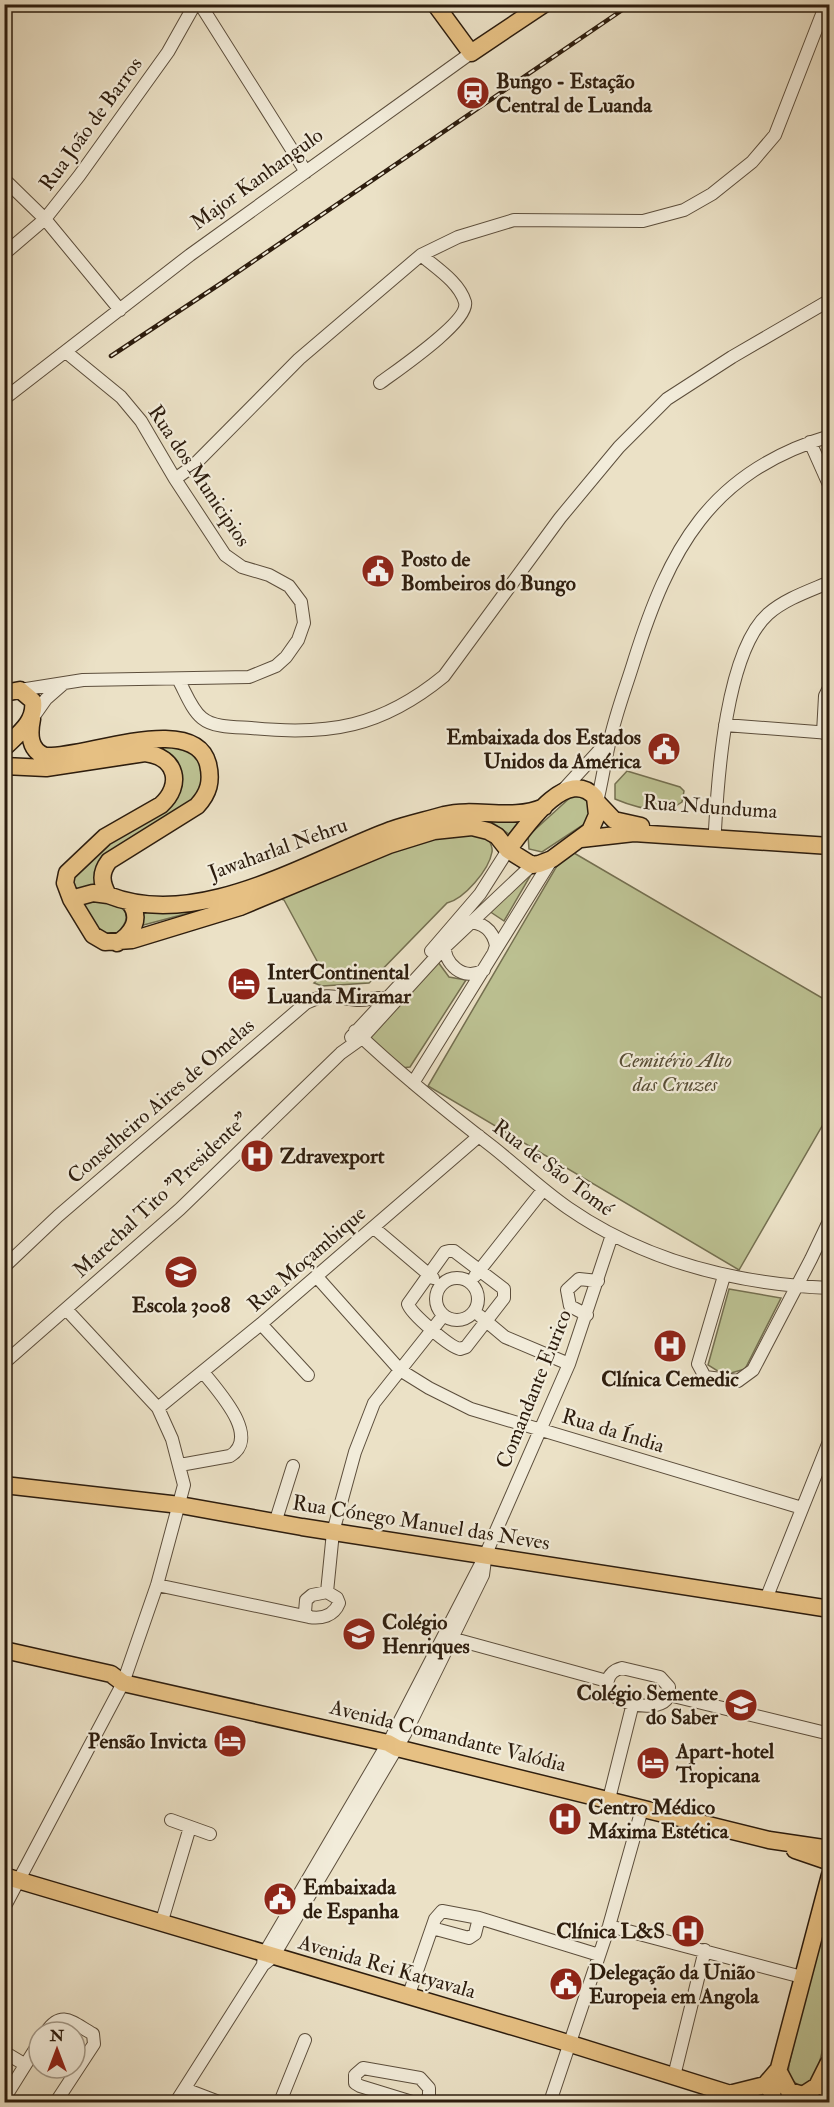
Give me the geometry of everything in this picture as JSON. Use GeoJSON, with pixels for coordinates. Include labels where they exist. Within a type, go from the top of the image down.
{"type":"FeatureCollection","features":[{"type":"Feature","properties":{"kind":"main road"},"geometry":{"type":"LineString","coordinates":[[435,4],[471,53]]}},
{"type":"Feature","properties":{"kind":"main road","name":"Major Kanhangulo"},"geometry":{"type":"LineString","coordinates":[[471,53],[544,4]]}},
{"type":"Feature","properties":{"kind":"main road"},"geometry":{"type":"LineString","coordinates":[[10,690],[33,701],[32,743],[35,750],[45,756],[136,742],[177,739],[201,749],[206,758],[210,784],[206,797],[190,813],[109,861],[102,874],[108,895],[93,893],[71,899]]}},
{"type":"Feature","properties":{"kind":"main road"},"geometry":{"type":"LineString","coordinates":[[4,748],[32,719]]}},
{"type":"Feature","properties":{"kind":"main road"},"geometry":{"type":"LineString","coordinates":[[4,766],[46,768],[146,753],[159,756],[170,765],[175,777],[173,791],[169,798],[161,805],[105,837],[72,866],[65,883],[71,899],[93,935],[105,942],[116,943],[125,938],[135,924],[136,917],[130,903]]}},
{"type":"Feature","properties":{"kind":"main road","name":"Rua Ndunduma"},"geometry":{"type":"LineString","coordinates":[[563,790],[573,787],[583,788],[590,792],[619,823],[830,837]]}},
{"type":"Feature","properties":{"kind":"main road"},"geometry":{"type":"LineString","coordinates":[[508,850],[563,790]]}},
{"type":"Feature","properties":{"kind":"main road"},"geometry":{"type":"LineString","coordinates":[[532,865],[552,858],[582,839],[590,831],[597,815],[597,802]]}},
{"type":"Feature","properties":{"kind":"main road","name":"Jawaharlal Nehru"},"geometry":{"type":"LineString","coordinates":[[108,895],[130,903],[182,904],[218,897],[278,878],[420,821],[450,814],[517,815],[545,807]]}},
{"type":"Feature","properties":{"kind":"main road","name":"Jawaharlal Nehru"},"geometry":{"type":"LineString","coordinates":[[116,943],[240,907],[416,835],[472,827],[497,836],[508,850],[532,865]]}},
{"type":"Feature","properties":{"kind":"main road","name":"Rua Ndunduma"},"geometry":{"type":"LineString","coordinates":[[582,839],[623,834],[830,846]]}},
{"type":"Feature","properties":{"kind":"main road","name":"Rua Cónego Manuel das Neves"},"geometry":{"type":"LineString","coordinates":[[4,1485],[180,1504],[275,1523],[830,1609]]}},
{"type":"Feature","properties":{"kind":"main road","name":"Avenida Comandante Valódia"},"geometry":{"type":"LineString","coordinates":[[4,1650],[111,1674],[119,1682]]}},
{"type":"Feature","properties":{"kind":"main road","name":"Avenida Comandante Valódia"},"geometry":{"type":"LineString","coordinates":[[4,1660],[108,1682],[119,1682],[392,1745],[769,1840],[830,1849]]}},
{"type":"Feature","properties":{"kind":"main road","name":"Avenida Comandante Valódia"},"geometry":{"type":"LineString","coordinates":[[769,1840],[830,1862]]}},
{"type":"Feature","properties":{"kind":"main road"},"geometry":{"type":"LineString","coordinates":[[770,2103],[802,1977],[826,1899],[830,1875]]}},
{"type":"Feature","properties":{"kind":"main road","name":"Avenida Rei Katyavala"},"geometry":{"type":"LineString","coordinates":[[12,1878],[267,1958],[569,2043],[756,2103]]}},
{"type":"Feature","properties":{"kind":"main road"},"geometry":{"type":"LineString","coordinates":[[778,2070],[789,2091],[804,2095],[817,2086],[829,2060]]}},
{"type":"Feature","properties":{"kind":"main road"},"geometry":{"type":"LineString","coordinates":[[816,2103],[829,2060]]}},
{"type":"Feature","properties":{"kind":"main road"},"geometry":{"type":"LineString","coordinates":[[829,2060],[829,2103]]}},
{"type":"Feature","properties":{"kind":"main road"},"geometry":{"type":"LineString","coordinates":[[736,2098],[765,2085],[778,2070]]}},
{"type":"Feature","properties":{"kind":"main road"},"geometry":{"type":"LineString","coordinates":[[778,2070],[782,2103]]}},
{"type":"Feature","properties":{"kind":"street","name":"Rua João de Barros"},"geometry":{"type":"LineString","coordinates":[[4,254],[45,219],[168,52],[195,4]]}},
{"type":"Feature","properties":{"kind":"street"},"geometry":{"type":"LineString","coordinates":[[200,4],[306,172]]}},
{"type":"Feature","properties":{"kind":"street"},"geometry":{"type":"LineString","coordinates":[[174,479],[193,466],[299,359],[421,255],[458,237],[514,220],[643,220],[684,210],[712,194],[752,162],[775,135],[826,4]]}},
{"type":"Feature","properties":{"kind":"street","name":"Major Kanhangulo"},"geometry":{"type":"LineString","coordinates":[[4,399],[306,172],[471,53]]}},
{"type":"Feature","properties":{"kind":"street"},"geometry":{"type":"LineString","coordinates":[[4,179],[45,219],[120,310]]}},
{"type":"Feature","properties":{"kind":"street"},"geometry":{"type":"LineString","coordinates":[[380,383],[447,331],[465,311],[466,304],[454,283],[421,255]]}},
{"type":"Feature","properties":{"kind":"street"},"geometry":{"type":"LineString","coordinates":[[178,679],[202,718],[220,725],[313,731],[360,723],[398,709],[421,695],[444,676],[560,518],[619,447],[667,399],[830,300]]}},
{"type":"Feature","properties":{"kind":"street","name":"Rua dos Municipios"},"geometry":{"type":"LineString","coordinates":[[10,690],[83,680],[249,677],[276,666],[294,648],[303,623],[301,602],[279,579],[242,567],[225,555],[174,479],[141,421],[121,397],[66,352]]}},
{"type":"Feature","properties":{"kind":"street"},"geometry":{"type":"LineString","coordinates":[[597,802],[610,739],[653,603],[678,550],[712,507],[743,478],[768,462],[810,442],[830,436]]}},
{"type":"Feature","properties":{"kind":"street"},"geometry":{"type":"LineString","coordinates":[[810,442],[830,487]]}},
{"type":"Feature","properties":{"kind":"street"},"geometry":{"type":"LineString","coordinates":[[714,830],[719,763],[725,725],[739,668],[758,625],[784,603],[830,582]]}},
{"type":"Feature","properties":{"kind":"street"},"geometry":{"type":"LineString","coordinates":[[32,719],[46,699],[66,683]]}},
{"type":"Feature","properties":{"kind":"street"},"geometry":{"type":"LineString","coordinates":[[725,725],[826,733],[825,696],[830,686]]}},
{"type":"Feature","properties":{"kind":"street"},"geometry":{"type":"LineString","coordinates":[[563,790],[590,764],[610,739]]}},
{"type":"Feature","properties":{"kind":"street","name":"Marechal Tito \"Presidente\""},"geometry":{"type":"LineString","coordinates":[[444,942],[492,878],[508,850]]}},
{"type":"Feature","properties":{"kind":"street"},"geometry":{"type":"LineString","coordinates":[[413,1083],[552,858]]}},
{"type":"Feature","properties":{"kind":"street","name":"Marechal Tito \"Presidente\""},"geometry":{"type":"LineString","coordinates":[[4,1363],[180,1209],[359,1035],[444,942],[470,922],[532,865]]}},
{"type":"Feature","properties":{"kind":"street"},"geometry":{"type":"LineString","coordinates":[[456,923],[470,922],[485,926],[491,932],[496,946],[494,953]]}},
{"type":"Feature","properties":{"kind":"street"},"geometry":{"type":"LineString","coordinates":[[444,942],[449,964],[456,969],[471,974],[484,970]]}},
{"type":"Feature","properties":{"kind":"street","name":"Conselheiro Aires de Omelas"},"geometry":{"type":"LineString","coordinates":[[4,1267],[58,1216],[306,1003],[333,995],[357,1000],[374,996],[390,1001]]}},
{"type":"Feature","properties":{"kind":"street"},"geometry":{"type":"LineString","coordinates":[[357,1000],[373,1019]]}},
{"type":"Feature","properties":{"kind":"street","name":"Rua de São Tomé"},"geometry":{"type":"LineString","coordinates":[[359,1035],[413,1083],[543,1190],[612,1235],[670,1261],[724,1276],[796,1286],[830,1288]]}},
{"type":"Feature","properties":{"kind":"street","name":"Rua Moçambique"},"geometry":{"type":"LineString","coordinates":[[158,1408],[317,1277],[479,1136]]}},
{"type":"Feature","properties":{"kind":"street"},"geometry":{"type":"LineString","coordinates":[[470,1282],[543,1190]]}},
{"type":"Feature","properties":{"kind":"street"},"geometry":{"type":"LineString","coordinates":[[724,1276],[698,1364],[705,1377],[738,1382],[753,1370],[830,1219]]}},
{"type":"Feature","properties":{"kind":"street"},"geometry":{"type":"LineString","coordinates":[[374,1228],[441,1284]]}},
{"type":"Feature","properties":{"kind":"street","name":"Comandante Eurico"},"geometry":{"type":"LineString","coordinates":[[176,2103],[267,1958],[392,1745],[448,1638],[569,1364],[612,1235]]}},
{"type":"Feature","properties":{"kind":"street"},"geometry":{"type":"LineString","coordinates":[[454,1251],[479,1270],[504,1289],[505,1293],[466,1347],[460,1349],[432,1329],[410,1309],[408,1304],[445,1252],[454,1251]]}},
{"type":"Feature","properties":{"kind":"street","name":"Rua da Índia"},"geometry":{"type":"LineString","coordinates":[[317,1277],[400,1370],[429,1388],[471,1409],[802,1508]]}},
{"type":"Feature","properties":{"kind":"street"},"geometry":{"type":"LineString","coordinates":[[452,1278],[470,1282],[475,1287],[478,1299],[474,1312],[457,1320],[443,1316],[436,1304],[437,1290],[441,1284],[452,1278]]}},
{"type":"Feature","properties":{"kind":"street"},"geometry":{"type":"LineString","coordinates":[[587,1315],[570,1306],[567,1290],[579,1279],[598,1281]]}},
{"type":"Feature","properties":{"kind":"street"},"geometry":{"type":"LineString","coordinates":[[4,1908],[12,1878],[119,1682],[157,1585],[184,1485],[180,1465],[158,1408],[66,1309]]}},
{"type":"Feature","properties":{"kind":"street"},"geometry":{"type":"LineString","coordinates":[[474,1312],[505,1337],[569,1364]]}},
{"type":"Feature","properties":{"kind":"street"},"geometry":{"type":"LineString","coordinates":[[327,1592],[333,1532],[355,1452],[374,1403],[443,1316]]}},
{"type":"Feature","properties":{"kind":"street"},"geometry":{"type":"LineString","coordinates":[[261,1324],[308,1375]]}},
{"type":"Feature","properties":{"kind":"street"},"geometry":{"type":"LineString","coordinates":[[180,1465],[230,1456],[236,1453],[241,1442],[240,1425],[203,1371]]}},
{"type":"Feature","properties":{"kind":"street"},"geometry":{"type":"LineString","coordinates":[[766,1599],[830,1439]]}},
{"type":"Feature","properties":{"kind":"street"},"geometry":{"type":"LineString","coordinates":[[275,1523],[293,1466]]}},
{"type":"Feature","properties":{"kind":"street"},"geometry":{"type":"LineString","coordinates":[[157,1585],[309,1617],[324,1616],[338,1607],[337,1598],[327,1592],[312,1595],[306,1600],[305,1612],[309,1617]]}},
{"type":"Feature","properties":{"kind":"street"},"geometry":{"type":"LineString","coordinates":[[448,1638],[608,1681]]}},
{"type":"Feature","properties":{"kind":"street"},"geometry":{"type":"LineString","coordinates":[[617,1669],[641,1672],[664,1680],[669,1687],[669,1695],[663,1704],[633,1703],[614,1697],[608,1690],[608,1681],[617,1669]]}},
{"type":"Feature","properties":{"kind":"street"},"geometry":{"type":"LineString","coordinates":[[669,1695],[830,1734]]}},
{"type":"Feature","properties":{"kind":"street"},"geometry":{"type":"LineString","coordinates":[[609,1799],[633,1703]]}},
{"type":"Feature","properties":{"kind":"street"},"geometry":{"type":"LineString","coordinates":[[550,2103],[609,1926],[642,1809]]}},
{"type":"Feature","properties":{"kind":"street"},"geometry":{"type":"LineString","coordinates":[[171,1820],[210,1834]]}},
{"type":"Feature","properties":{"kind":"street"},"geometry":{"type":"LineString","coordinates":[[161,1924],[190,1827]]}},
{"type":"Feature","properties":{"kind":"street"},"geometry":{"type":"LineString","coordinates":[[408,1997],[432,1928],[438,1913],[442,1911],[479,1918],[599,1955]]}},
{"type":"Feature","properties":{"kind":"street"},"geometry":{"type":"LineString","coordinates":[[432,1928],[469,1938],[475,1934],[479,1918]]}},
{"type":"Feature","properties":{"kind":"street"},"geometry":{"type":"LineString","coordinates":[[609,1926],[802,1977]]}},
{"type":"Feature","properties":{"kind":"street"},"geometry":{"type":"LineString","coordinates":[[674,2076],[705,1950]]}},
{"type":"Feature","properties":{"kind":"street"},"geometry":{"type":"LineString","coordinates":[[87,2031],[93,2034],[94,2039],[87,2051]]}},
{"type":"Feature","properties":{"kind":"street"},"geometry":{"type":"LineString","coordinates":[[280,2103],[305,2040]]}},
{"type":"Feature","properties":{"kind":"street"},"geometry":{"type":"LineString","coordinates":[[4,2052],[24,2064]]}},
{"type":"Feature","properties":{"kind":"street"},"geometry":{"type":"LineString","coordinates":[[4,2099],[27,2060]]}},
{"type":"Feature","properties":{"kind":"street"},"geometry":{"type":"LineString","coordinates":[[412,2103],[379,2098],[355,2083],[355,2075],[363,2068],[420,2078],[429,2088],[429,2096],[425,2103]]}},
{"type":"Feature","properties":{"kind":"street"},"geometry":{"type":"LineString","coordinates":[[56,2103],[70,2080]]}},
{"type":"Feature","properties":{"kind":"street"},"geometry":{"type":"LineString","coordinates":[[185,2089],[219,2103]]}},
{"type":"Feature","properties":{"kind":"green space"},"geometry":{"type":"Polygon","coordinates":[[[166,742],[193,750],[201,765],[202,784],[195,797],[188,804],[99,862],[96,877],[101,890],[79,891],[69,886],[82,861],[175,793],[151,748],[166,742]]]}},
{"type":"Feature","properties":{"kind":"green space"},"geometry":{"type":"Polygon","coordinates":[[[627,771],[680,787],[684,791],[682,802],[667,809],[649,809],[615,799],[615,784],[627,771]]]}},
{"type":"Feature","properties":{"kind":"green space"},"geometry":{"type":"Polygon","coordinates":[[[573,795],[591,798],[589,821],[542,852],[529,849],[528,836],[573,795]]]}},
{"type":"Feature","properties":{"kind":"green space"},"geometry":{"type":"Polygon","coordinates":[[[528,817],[509,834],[493,823],[475,820],[528,817]]]}},
{"type":"Feature","properties":{"kind":"green space"},"geometry":{"type":"Polygon","coordinates":[[[473,820],[230,902],[136,927],[136,911],[184,906],[426,823],[473,820]]]}},
{"type":"Feature","properties":{"kind":"green space"},"geometry":{"type":"Polygon","coordinates":[[[461,831],[488,838],[492,848],[490,859],[475,883],[461,896],[447,903],[369,983],[322,986],[314,983],[324,974],[284,900],[275,897],[382,850],[461,831]]]}},
{"type":"Feature","properties":{"kind":"green space","name":"Cemitério Alto das Cruzes"},"geometry":{"type":"Polygon","coordinates":[[[574,853],[829,1002],[829,1114],[739,1270],[428,1086],[558,864],[574,853]]]}},
{"type":"Feature","properties":{"kind":"green space"},"geometry":{"type":"Polygon","coordinates":[[[536,866],[504,921],[489,911],[536,866]]]}},
{"type":"Feature","properties":{"kind":"green space"},"geometry":{"type":"Polygon","coordinates":[[[89,900],[122,908],[126,918],[116,935],[103,936],[84,910],[85,903],[89,900]]]}},
{"type":"Feature","properties":{"kind":"green space"},"geometry":{"type":"Polygon","coordinates":[[[438,962],[449,977],[466,980],[410,1067],[401,1068],[371,1041],[369,1033],[438,962]]]}},
{"type":"Feature","properties":{"kind":"green space"},"geometry":{"type":"Polygon","coordinates":[[[729,1289],[781,1298],[745,1369],[724,1375],[708,1365],[729,1289]]]}},
{"type":"Feature","properties":{"kind":"green space"},"geometry":{"type":"Polygon","coordinates":[[[829,1900],[829,2023],[816,2077],[804,2086],[799,2086],[788,2076],[789,2064],[829,1900]]]}},
{"type":"Feature","properties":{"kind":"railway"},"geometry":{"type":"LineString","coordinates":[[111,356],[631,4]]}},
{"type":"Feature","properties":{"kind":"place","name":"Bungo - Estação Central de Luanda"},"geometry":{"type":"Point","coordinates":[473,93]}},
{"type":"Feature","properties":{"kind":"place","name":"Posto de Bombeiros do Bungo"},"geometry":{"type":"Point","coordinates":[378,571]}},
{"type":"Feature","properties":{"kind":"place","name":"Embaixada dos Estados Unidos da América"},"geometry":{"type":"Point","coordinates":[664,749]}},
{"type":"Feature","properties":{"kind":"place","name":"InterContinental Luanda Miramar"},"geometry":{"type":"Point","coordinates":[244,984]}},
{"type":"Feature","properties":{"kind":"place","name":"Zdravexport"},"geometry":{"type":"Point","coordinates":[257,1156]}},
{"type":"Feature","properties":{"kind":"place","name":"Escola 3008"},"geometry":{"type":"Point","coordinates":[181,1272]}},
{"type":"Feature","properties":{"kind":"place","name":"Clínica Cemedic"},"geometry":{"type":"Point","coordinates":[670,1346]}},
{"type":"Feature","properties":{"kind":"place","name":"Colégio Henriques"},"geometry":{"type":"Point","coordinates":[359,1634]}},
{"type":"Feature","properties":{"kind":"place","name":"Colégio Semente do Saber"},"geometry":{"type":"Point","coordinates":[741,1705]}},
{"type":"Feature","properties":{"kind":"place","name":"Pensão Invicta"},"geometry":{"type":"Point","coordinates":[230,1741]}},
{"type":"Feature","properties":{"kind":"place","name":"Apart-hotel Tropicana"},"geometry":{"type":"Point","coordinates":[653,1763]}},
{"type":"Feature","properties":{"kind":"place","name":"Centro Médico Máxima Estética"},"geometry":{"type":"Point","coordinates":[565,1819]}},
{"type":"Feature","properties":{"kind":"place","name":"Embaixada de Espanha"},"geometry":{"type":"Point","coordinates":[280,1899]}},
{"type":"Feature","properties":{"kind":"place","name":"Clínica L&S"},"geometry":{"type":"Point","coordinates":[688,1931]}},
{"type":"Feature","properties":{"kind":"place","name":"Delegação da União Europeia em Angola"},"geometry":{"type":"Point","coordinates":[566,1984]}}]}
